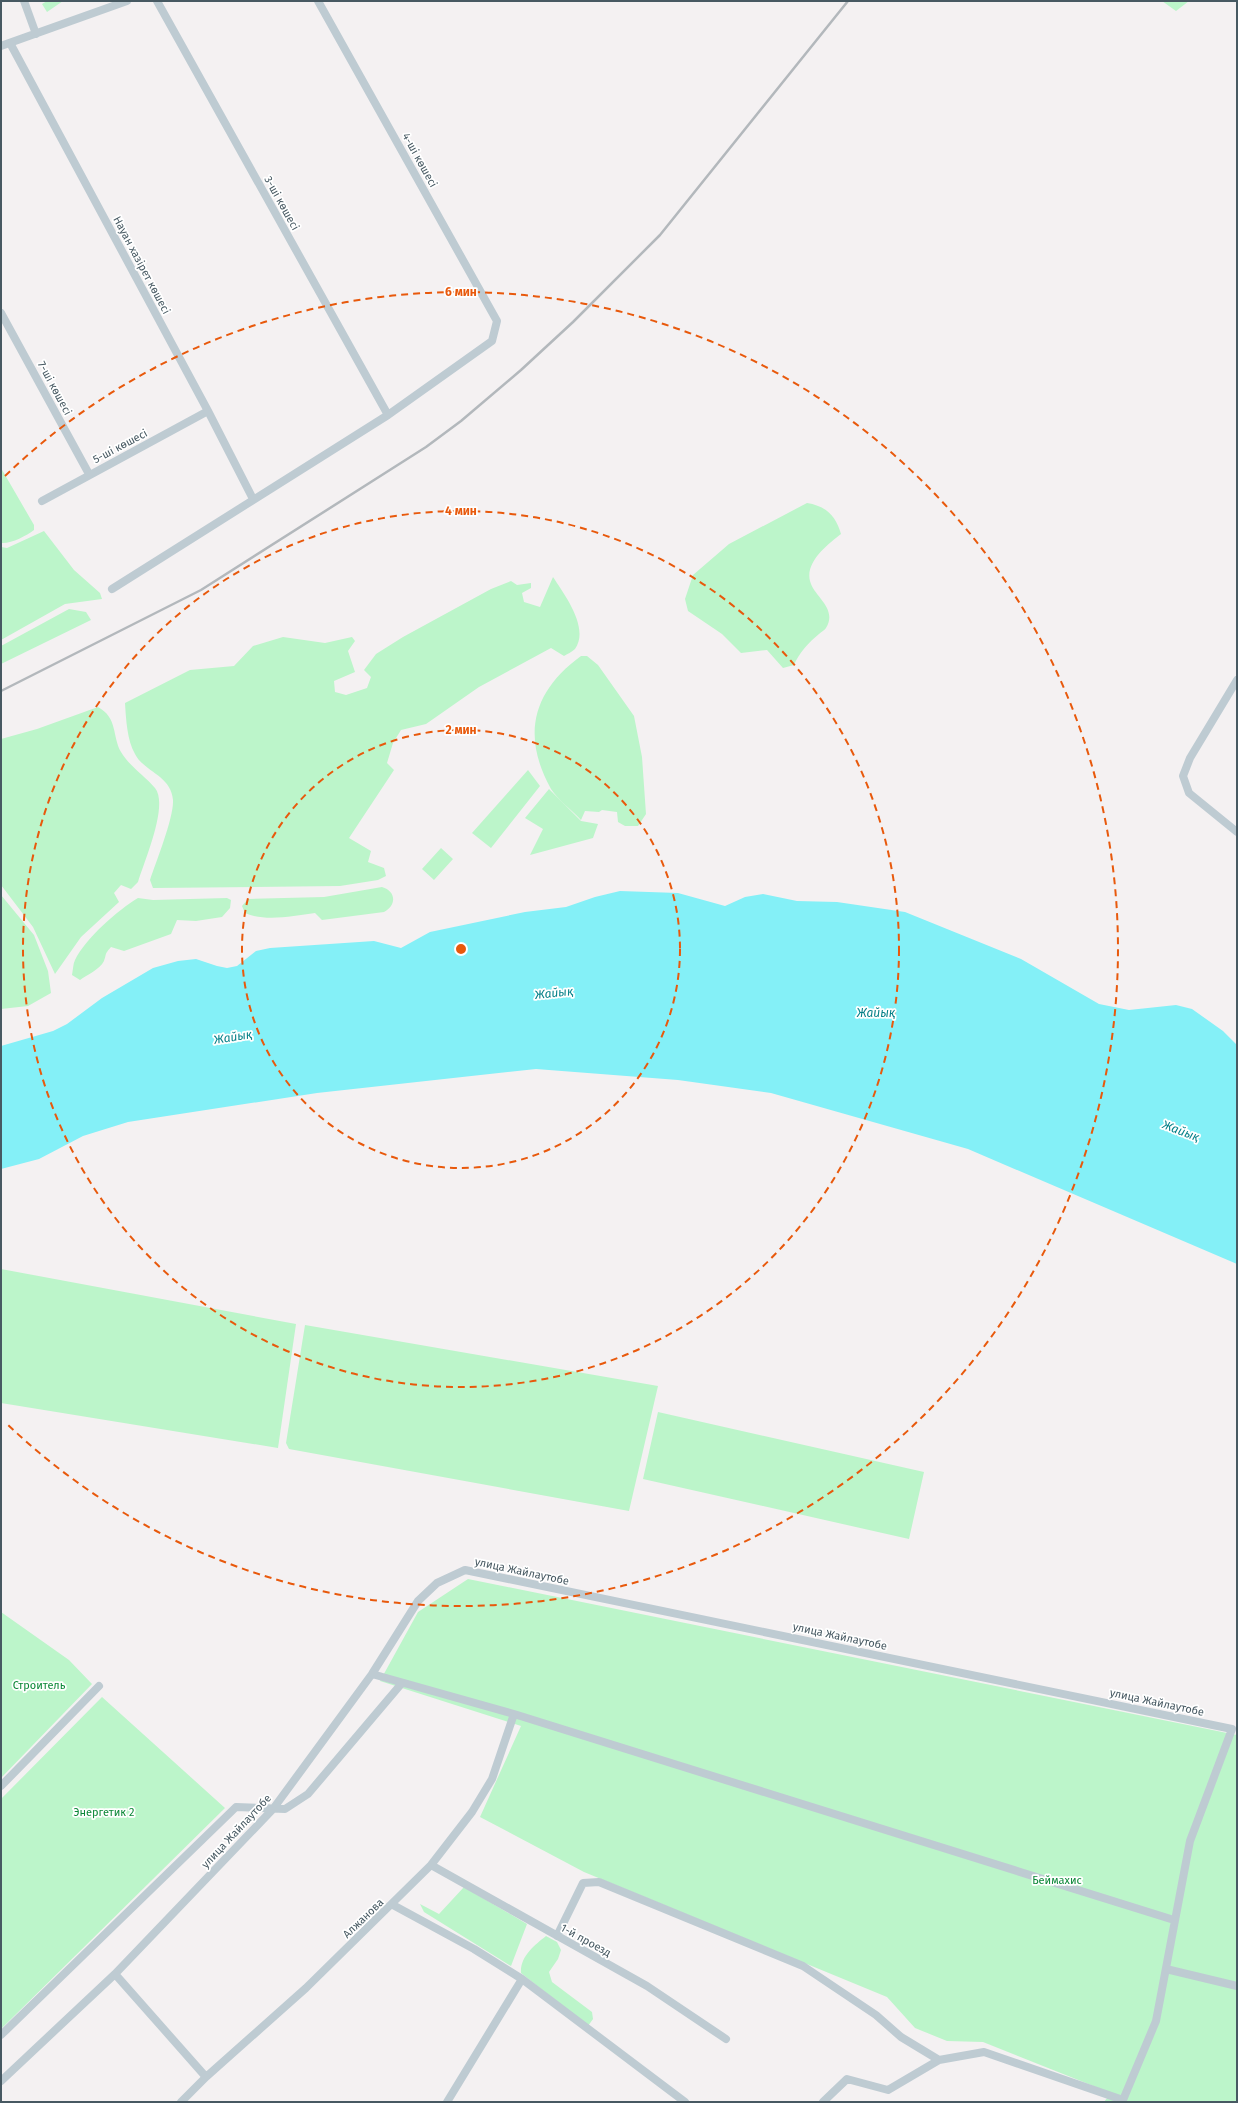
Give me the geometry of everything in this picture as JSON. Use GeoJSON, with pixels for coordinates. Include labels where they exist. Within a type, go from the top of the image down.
{"type":"FeatureCollection","features":[{"type":"Feature","properties":{"kind":"street"},"geometry":{"type":"LineString","coordinates":[[24,1],[36,34]]}},
{"type":"Feature","properties":{"kind":"street"},"geometry":{"type":"LineString","coordinates":[[1,46],[126,1]]}},
{"type":"Feature","properties":{"kind":"street","name":"3-шi көшесі"},"geometry":{"type":"LineString","coordinates":[[157,1],[388,415]]}},
{"type":"Feature","properties":{"kind":"street","name":"4-шi көшесі"},"geometry":{"type":"LineString","coordinates":[[318,1],[497,321],[496,331],[492,341],[388,415]]}},
{"type":"Feature","properties":{"kind":"street","name":"Науан хазірет көшесі"},"geometry":{"type":"LineString","coordinates":[[10,43],[208,411],[253,499]]}},
{"type":"Feature","properties":{"kind":"street","name":"7-шi көшесі"},"geometry":{"type":"LineString","coordinates":[[1,312],[89,474]]}},
{"type":"Feature","properties":{"kind":"street","name":"5-шi көшесі"},"geometry":{"type":"LineString","coordinates":[[42,501],[89,474],[208,411]]}},
{"type":"Feature","properties":{"kind":"street"},"geometry":{"type":"LineString","coordinates":[[112,589],[388,415]]}},
{"type":"Feature","properties":{"kind":"street"},"geometry":{"type":"LineString","coordinates":[[1237,680],[1190,758],[1183,776],[1189,793],[1237,832]]}},
{"type":"Feature","properties":{"kind":"street","name":"улица Жайлаутобе"},"geometry":{"type":"LineString","coordinates":[[1,2081],[115,1974],[273,1809],[372,1674],[418,1601],[437,1583],[465,1570],[1232,1729],[1190,1842],[1174,1920]]}},
{"type":"Feature","properties":{"kind":"street"},"geometry":{"type":"LineString","coordinates":[[372,1674],[514,1714],[1174,1920],[1156,2022],[1122,2100],[984,2052],[939,2060],[888,2090],[847,2079],[823,2102]]}},
{"type":"Feature","properties":{"kind":"street"},"geometry":{"type":"LineString","coordinates":[[1,2035],[236,1807],[285,1809],[308,1794],[402,1683]]}},
{"type":"Feature","properties":{"kind":"street"},"geometry":{"type":"LineString","coordinates":[[1,1786],[99,1686]]}},
{"type":"Feature","properties":{"kind":"street","name":"Алжанова"},"geometry":{"type":"LineString","coordinates":[[181,2102],[206,2077],[306,1988],[393,1905],[431,1865],[472,1812],[492,1778],[514,1714]]}},
{"type":"Feature","properties":{"kind":"street","name":"1-й проезд"},"geometry":{"type":"LineString","coordinates":[[431,1865],[647,1986],[726,2039]]}},
{"type":"Feature","properties":{"kind":"street"},"geometry":{"type":"LineString","coordinates":[[557,1936],[583,1883],[599,1882],[803,1966],[876,2015],[901,2036],[939,2060]]}},
{"type":"Feature","properties":{"kind":"street"},"geometry":{"type":"LineString","coordinates":[[393,1905],[474,1949],[522,1979],[685,2102]]}},
{"type":"Feature","properties":{"kind":"street"},"geometry":{"type":"LineString","coordinates":[[1166,1969],[1237,1986]]}},
{"type":"Feature","properties":{"kind":"street"},"geometry":{"type":"LineString","coordinates":[[115,1974],[206,2077]]}},
{"type":"Feature","properties":{"kind":"street"},"geometry":{"type":"LineString","coordinates":[[447,2102],[522,1979]]}},
{"type":"Feature","properties":{"kind":"green space"},"geometry":{"type":"Polygon","coordinates":[[[47,1],[63,1],[47,12],[42,4],[47,1]]]}},
{"type":"Feature","properties":{"kind":"green space"},"geometry":{"type":"Polygon","coordinates":[[[1162,1],[1189,1],[1176,11],[1162,1]]]}},
{"type":"Feature","properties":{"kind":"green space"},"geometry":{"type":"Polygon","coordinates":[[[1,468],[34,525],[34,530],[27,535],[5,543],[1,543],[1,468]]]}},
{"type":"Feature","properties":{"kind":"green space"},"geometry":{"type":"Polygon","coordinates":[[[807,503],[814,504],[825,509],[833,517],[841,534],[824,548],[814,560],[809,574],[812,587],[827,609],[829,621],[825,629],[805,648],[794,665],[783,668],[767,650],[741,653],[722,634],[688,611],[685,599],[693,575],[729,544],[807,503]]]}},
{"type":"Feature","properties":{"kind":"green space"},"geometry":{"type":"Polygon","coordinates":[[[44,531],[74,570],[100,593],[102,599],[65,604],[1,640],[1,547],[7,548],[44,531]]]}},
{"type":"Feature","properties":{"kind":"green space"},"geometry":{"type":"Polygon","coordinates":[[[553,577],[569,602],[578,621],[579,641],[575,649],[564,656],[551,648],[479,687],[426,724],[401,730],[393,743],[387,763],[394,770],[349,838],[371,851],[368,862],[384,868],[386,876],[378,880],[340,886],[153,888],[150,880],[168,828],[173,808],[173,800],[167,785],[139,760],[132,748],[126,722],[125,703],[190,670],[234,666],[253,646],[283,637],[325,643],[352,637],[355,641],[348,651],[355,672],[334,681],[335,692],[346,695],[367,688],[371,677],[364,670],[376,654],[403,637],[491,589],[511,581],[517,585],[531,583],[531,588],[522,593],[524,602],[540,607],[553,577]]]}},
{"type":"Feature","properties":{"kind":"green space"},"geometry":{"type":"Polygon","coordinates":[[[69,609],[86,612],[91,620],[1,664],[1,646],[69,609]]]}},
{"type":"Feature","properties":{"kind":"green space"},"geometry":{"type":"Polygon","coordinates":[[[581,656],[587,656],[598,665],[634,716],[642,757],[646,814],[638,826],[625,826],[618,822],[617,812],[602,810],[599,812],[585,811],[581,820],[554,793],[542,769],[536,750],[535,732],[537,715],[543,699],[552,684],[581,656]]]}},
{"type":"Feature","properties":{"kind":"green space"},"geometry":{"type":"Polygon","coordinates":[[[98,707],[109,716],[121,752],[133,767],[155,788],[159,796],[157,820],[150,848],[138,882],[131,889],[121,885],[114,893],[119,902],[81,937],[55,974],[33,927],[1,885],[1,739],[37,729],[98,707]]]}},
{"type":"Feature","properties":{"kind":"green space"},"geometry":{"type":"Polygon","coordinates":[[[528,770],[540,786],[491,848],[472,833],[528,770]]]}},
{"type":"Feature","properties":{"kind":"green space"},"geometry":{"type":"Polygon","coordinates":[[[549,789],[581,821],[598,824],[593,838],[530,855],[543,829],[525,818],[549,789]]]}},
{"type":"Feature","properties":{"kind":"green space"},"geometry":{"type":"Polygon","coordinates":[[[441,848],[453,859],[434,880],[422,869],[441,848]]]}},
{"type":"Feature","properties":{"kind":"green space"},"geometry":{"type":"Polygon","coordinates":[[[382,887],[390,892],[393,898],[391,906],[384,912],[322,920],[315,913],[270,918],[253,916],[245,913],[242,906],[248,899],[324,897],[382,887]]]}},
{"type":"Feature","properties":{"kind":"green space"},"geometry":{"type":"Polygon","coordinates":[[[1,895],[34,935],[48,971],[51,993],[28,1006],[1,1009],[1,895]]]}},
{"type":"Feature","properties":{"kind":"green space"},"geometry":{"type":"Polygon","coordinates":[[[138,898],[153,900],[227,898],[231,900],[230,908],[222,917],[196,921],[177,920],[171,934],[124,951],[111,947],[106,953],[102,964],[96,969],[80,980],[72,975],[75,960],[86,943],[112,917],[138,898]]]}},
{"type":"Feature","properties":{"kind":"green space"},"geometry":{"type":"Polygon","coordinates":[[[1,1269],[296,1324],[278,1448],[1,1403],[1,1269]]]}},
{"type":"Feature","properties":{"kind":"green space"},"geometry":{"type":"Polygon","coordinates":[[[305,1325],[658,1386],[629,1511],[289,1449],[286,1443],[305,1325]]]}},
{"type":"Feature","properties":{"kind":"green space"},"geometry":{"type":"Polygon","coordinates":[[[658,1412],[924,1472],[909,1539],[643,1479],[658,1412]]]}},
{"type":"Feature","properties":{"kind":"green space","name":"Беймахис"},"geometry":{"type":"Polygon","coordinates":[[[468,1579],[1237,1735],[1237,2102],[1104,2102],[1111,2093],[983,2042],[947,2041],[915,2028],[887,1997],[584,1872],[480,1817],[521,1726],[380,1681],[418,1612],[468,1579]]]}},
{"type":"Feature","properties":{"kind":"green space","name":"Строитель"},"geometry":{"type":"Polygon","coordinates":[[[1,1612],[69,1660],[92,1684],[1,1778],[1,1612]]]}},
{"type":"Feature","properties":{"kind":"green space","name":"Энергетик 2"},"geometry":{"type":"Polygon","coordinates":[[[102,1697],[225,1808],[1,2029],[1,1799],[102,1697]]]}},
{"type":"Feature","properties":{"kind":"green space"},"geometry":{"type":"Polygon","coordinates":[[[464,1887],[527,1924],[511,1966],[424,1912],[420,1904],[439,1914],[464,1887]]]}},
{"type":"Feature","properties":{"kind":"green space"},"geometry":{"type":"Polygon","coordinates":[[[546,1936],[557,1942],[561,1950],[558,1959],[549,1972],[552,1982],[592,2012],[593,2019],[588,2026],[521,1973],[521,1967],[526,1956],[533,1947],[546,1936]]]}},
{"type":"Feature","properties":{"kind":"water","name":"Жайық"},"geometry":{"type":"Polygon","coordinates":[[[620,891],[678,893],[725,906],[745,897],[763,894],[797,901],[837,902],[905,912],[1021,959],[1099,1004],[1129,1010],[1176,1005],[1192,1009],[1223,1031],[1237,1045],[1237,1264],[968,1149],[771,1093],[678,1080],[536,1069],[317,1093],[128,1122],[83,1136],[39,1159],[1,1169],[1,1046],[53,1031],[67,1024],[102,998],[153,968],[178,961],[196,959],[227,968],[237,966],[256,951],[270,948],[374,941],[401,948],[430,932],[525,912],[566,907],[595,897],[620,891]]]}},
{"type":"Feature","properties":{"kind":"railway"},"geometry":{"type":"LineString","coordinates":[[1,691],[201,590],[426,447],[461,421],[521,370],[573,322],[660,235],[848,1]]}}]}
